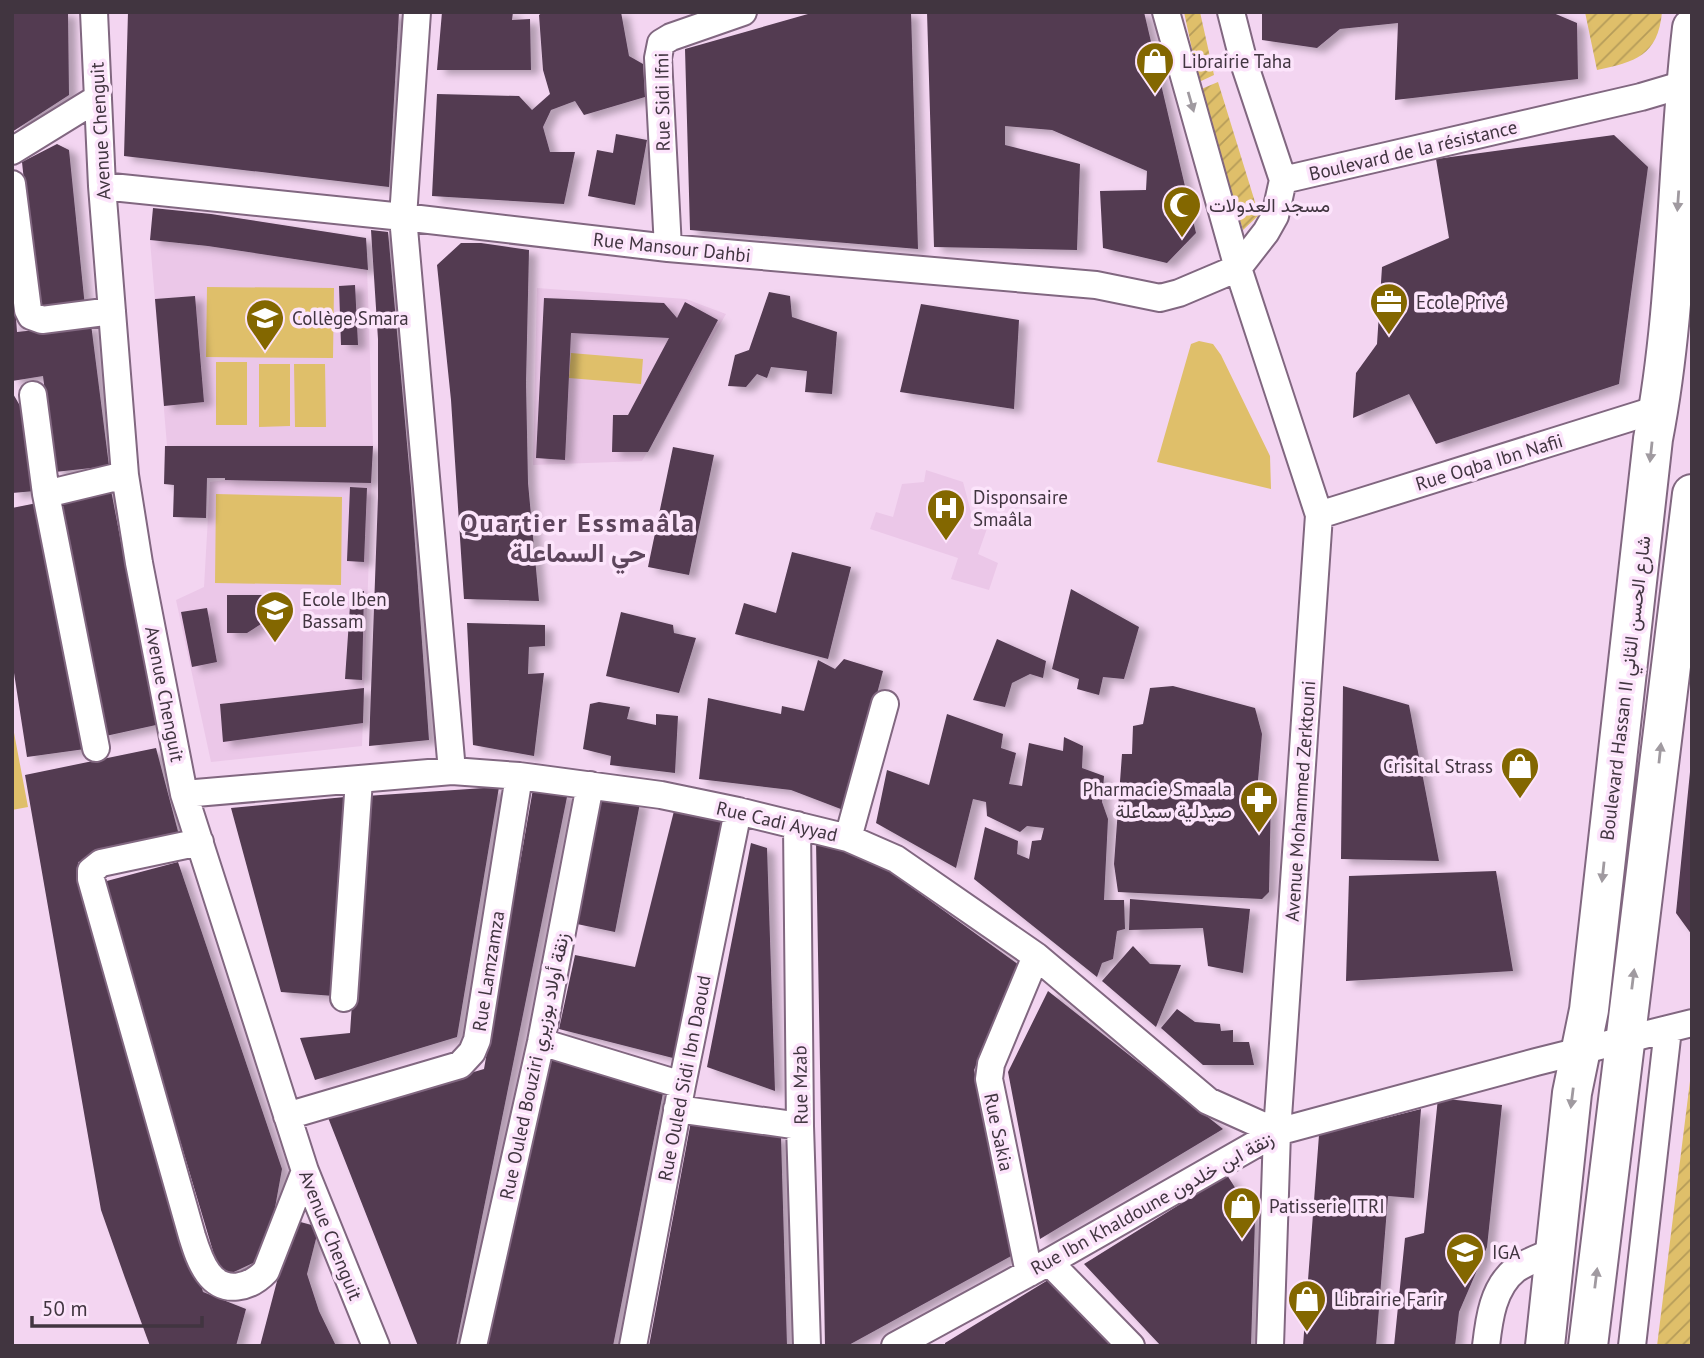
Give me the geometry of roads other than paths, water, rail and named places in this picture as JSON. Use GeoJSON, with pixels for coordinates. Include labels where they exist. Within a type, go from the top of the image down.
{"type":"FeatureCollection","features":[{"type":"Feature","properties":{"kind":"main road","name":"Boulevard Hassan II شارع الحسن الثاني"},"geometry":{"type":"LineString","coordinates":[[1545,1346],[1572,1093],[1589,1010],[1625,673],[1658,409],[1673,274],[1692,28]]}},
{"type":"Feature","properties":{"kind":"main road"},"geometry":{"type":"LineString","coordinates":[[1588,1346],[1625,1041],[1680,668],[1692,494]]}},
{"type":"Feature","properties":{"kind":"street","name":"Avenue Chenguit"},"geometry":{"type":"LineString","coordinates":[[94,12],[102,186],[125,475],[139,563],[184,794],[305,1171],[376,1346]]}},
{"type":"Feature","properties":{"kind":"street"},"geometry":{"type":"LineString","coordinates":[[416,12],[403,217],[452,771]]}},
{"type":"Feature","properties":{"kind":"street","name":"Rue Sidi Ifni"},"geometry":{"type":"LineString","coordinates":[[668,248],[658,58],[661,43],[743,12]]}},
{"type":"Feature","properties":{"kind":"street","name":"Avenue Mohammed Zerktouni"},"geometry":{"type":"LineString","coordinates":[[1166,12],[1238,268],[1319,515],[1278,1132],[1270,1346]]}},
{"type":"Feature","properties":{"kind":"street"},"geometry":{"type":"LineString","coordinates":[[1231,12],[1244,63],[1283,180]]}},
{"type":"Feature","properties":{"kind":"street","name":"Boulevard de la résistance"},"geometry":{"type":"LineString","coordinates":[[1238,268],[1275,216],[1283,180],[1642,97],[1685,94]]}},
{"type":"Feature","properties":{"kind":"street"},"geometry":{"type":"LineString","coordinates":[[12,150],[98,98]]}},
{"type":"Feature","properties":{"kind":"street"},"geometry":{"type":"LineString","coordinates":[[12,184],[28,310],[31,316],[42,320],[112,311]]}},
{"type":"Feature","properties":{"kind":"street","name":"Rue Mansour Dahbi"},"geometry":{"type":"LineString","coordinates":[[102,186],[668,248],[1096,285],[1160,298],[1179,293],[1238,268]]}},
{"type":"Feature","properties":{"kind":"street"},"geometry":{"type":"LineString","coordinates":[[33,395],[46,494],[96,748]]}},
{"type":"Feature","properties":{"kind":"street","name":"Rue Oqba Ibn Nafii"},"geometry":{"type":"LineString","coordinates":[[1319,515],[1658,409]]}},
{"type":"Feature","properties":{"kind":"street"},"geometry":{"type":"LineString","coordinates":[[46,494],[125,475]]}},
{"type":"Feature","properties":{"kind":"street"},"geometry":{"type":"LineString","coordinates":[[848,838],[885,704]]}},
{"type":"Feature","properties":{"kind":"street","name":"Rue Cadi Ayyad"},"geometry":{"type":"LineString","coordinates":[[184,794],[452,771],[519,776],[661,795],[848,838],[896,859],[1036,956],[1189,1088],[1227,1112],[1278,1132]]}},
{"type":"Feature","properties":{"kind":"street","name":"Rue Lamzamza"},"geometry":{"type":"LineString","coordinates":[[287,1116],[460,1065],[472,1052],[477,1040],[519,776]]}},
{"type":"Feature","properties":{"kind":"street"},"geometry":{"type":"LineString","coordinates":[[344,998],[359,780]]}},
{"type":"Feature","properties":{"kind":"street","name":"Rue Ouled Bouziri زنقة أولاد بوزيري"},"geometry":{"type":"LineString","coordinates":[[473,1346],[541,1042],[590,785]]}},
{"type":"Feature","properties":{"kind":"street","name":"Rue Ouled Sidi Ibn Daoud"},"geometry":{"type":"LineString","coordinates":[[633,1346],[738,811]]}},
{"type":"Feature","properties":{"kind":"street","name":"Rue Mzab"},"geometry":{"type":"LineString","coordinates":[[797,825],[800,1126],[807,1346]]}},
{"type":"Feature","properties":{"kind":"street"},"geometry":{"type":"LineString","coordinates":[[200,842],[101,863],[91,872],[91,879],[192,1236],[208,1274],[218,1282],[230,1286],[247,1286],[266,1271],[305,1171]]}},
{"type":"Feature","properties":{"kind":"street","name":"Rue Sakia"},"geometry":{"type":"LineString","coordinates":[[1036,956],[990,1064],[989,1079],[1039,1267]]}},
{"type":"Feature","properties":{"kind":"street"},"geometry":{"type":"LineString","coordinates":[[1632,1346],[1680,1026]]}},
{"type":"Feature","properties":{"kind":"street","name":"Rue Ibn Khaldoune زنقة ابن خلدون"},"geometry":{"type":"LineString","coordinates":[[895,1346],[927,1337],[1039,1267],[1278,1132],[1680,1026]]}},
{"type":"Feature","properties":{"kind":"street"},"geometry":{"type":"LineString","coordinates":[[541,1042],[680,1097],[800,1126]]}},
{"type":"Feature","properties":{"kind":"street"},"geometry":{"type":"LineString","coordinates":[[1486,1346],[1489,1317],[1498,1293],[1507,1280],[1516,1269],[1557,1250]]}},
{"type":"Feature","properties":{"kind":"street"},"geometry":{"type":"LineString","coordinates":[[1039,1267],[1131,1346]]}},
{"type":"Feature","properties":{"kind":"place","name":"Librairie Taha"},"geometry":{"type":"Point","coordinates":[1155,95]}},
{"type":"Feature","properties":{"kind":"place","name":"مسجد العدولات"},"geometry":{"type":"Point","coordinates":[1182,239]}},
{"type":"Feature","properties":{"kind":"place","name":"Ecole Privé"},"geometry":{"type":"Point","coordinates":[1389,336]}},
{"type":"Feature","properties":{"kind":"place","name":"Collège Smara"},"geometry":{"type":"Point","coordinates":[265,352]}},
{"type":"Feature","properties":{"kind":"place","name":"Disponsaire Smaâla"},"geometry":{"type":"Point","coordinates":[946,542]}},
{"type":"Feature","properties":{"kind":"place","name":"Ecole Iben Bassam"},"geometry":{"type":"Point","coordinates":[275,644]}},
{"type":"Feature","properties":{"kind":"place","name":"Crisital Strass"},"geometry":{"type":"Point","coordinates":[1520,800]}},
{"type":"Feature","properties":{"kind":"place","name":"Pharmacie Smaala صيدلية سماعلة"},"geometry":{"type":"Point","coordinates":[1259,834]}},
{"type":"Feature","properties":{"kind":"place","name":"Patisserie ITRI"},"geometry":{"type":"Point","coordinates":[1242,1240]}},
{"type":"Feature","properties":{"kind":"place","name":"IGA"},"geometry":{"type":"Point","coordinates":[1465,1286]}},
{"type":"Feature","properties":{"kind":"place","name":"Librairie Farir"},"geometry":{"type":"Point","coordinates":[1307,1333]}},
{"type":"Feature","properties":{"kind":"district","name":"Quartier Essmaâla حي السماعلة"},"geometry":{"type":"Point","coordinates":[578,538]}}]}
